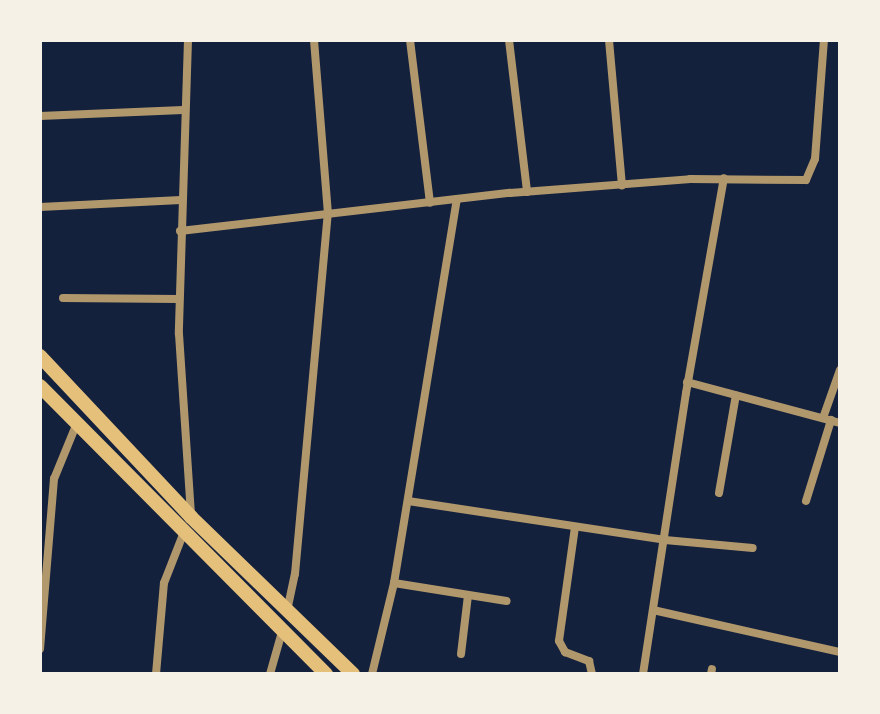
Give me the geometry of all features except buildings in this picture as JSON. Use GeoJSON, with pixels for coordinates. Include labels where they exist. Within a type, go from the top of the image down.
{"type":"FeatureCollection","features":[{"type":"Feature","properties":{"kind":"main road"},"geometry":{"type":"LineString","coordinates":[[40,356],[191,517],[353,674]]}},
{"type":"Feature","properties":{"kind":"main road"},"geometry":{"type":"LineString","coordinates":[[40,386],[326,674]]}},
{"type":"Feature","properties":{"kind":"street"},"geometry":{"type":"LineString","coordinates":[[188,40],[183,110],[179,299],[181,398],[191,517]]}},
{"type":"Feature","properties":{"kind":"street"},"geometry":{"type":"LineString","coordinates":[[287,611],[295,574],[328,214],[314,40]]}},
{"type":"Feature","properties":{"kind":"street"},"geometry":{"type":"LineString","coordinates":[[410,40],[430,203]]}},
{"type":"Feature","properties":{"kind":"street"},"geometry":{"type":"LineString","coordinates":[[509,40],[527,192]]}},
{"type":"Feature","properties":{"kind":"street"},"geometry":{"type":"LineString","coordinates":[[609,40],[622,185]]}},
{"type":"Feature","properties":{"kind":"street"},"geometry":{"type":"LineString","coordinates":[[180,231],[527,192],[724,178],[796,183],[811,174],[824,40]]}},
{"type":"Feature","properties":{"kind":"street"},"geometry":{"type":"LineString","coordinates":[[40,116],[183,110]]}},
{"type":"Feature","properties":{"kind":"street"},"geometry":{"type":"LineString","coordinates":[[643,674],[687,382],[724,178]]}},
{"type":"Feature","properties":{"kind":"street"},"geometry":{"type":"LineString","coordinates":[[372,674],[394,583],[457,199]]}},
{"type":"Feature","properties":{"kind":"street"},"geometry":{"type":"LineString","coordinates":[[40,207],[181,200]]}},
{"type":"Feature","properties":{"kind":"street"},"geometry":{"type":"LineString","coordinates":[[63,298],[179,299]]}},
{"type":"Feature","properties":{"kind":"street"},"geometry":{"type":"LineString","coordinates":[[806,501],[831,420],[840,370]]}},
{"type":"Feature","properties":{"kind":"street"},"geometry":{"type":"LineString","coordinates":[[687,382],[831,420]]}},
{"type":"Feature","properties":{"kind":"street"},"geometry":{"type":"LineString","coordinates":[[719,493],[736,395]]}},
{"type":"Feature","properties":{"kind":"street"},"geometry":{"type":"LineString","coordinates":[[40,649],[54,479],[77,423]]}},
{"type":"Feature","properties":{"kind":"street"},"geometry":{"type":"LineString","coordinates":[[408,501],[665,540],[753,548]]}},
{"type":"Feature","properties":{"kind":"street"},"geometry":{"type":"LineString","coordinates":[[575,527],[559,641],[565,652],[589,661],[592,674]]}},
{"type":"Feature","properties":{"kind":"street"},"geometry":{"type":"LineString","coordinates":[[156,674],[164,583],[171,557],[184,532]]}},
{"type":"Feature","properties":{"kind":"street"},"geometry":{"type":"LineString","coordinates":[[394,583],[507,601]]}},
{"type":"Feature","properties":{"kind":"street"},"geometry":{"type":"LineString","coordinates":[[461,654],[468,595]]}},
{"type":"Feature","properties":{"kind":"street"},"geometry":{"type":"LineString","coordinates":[[653,610],[840,652]]}},
{"type":"Feature","properties":{"kind":"street"},"geometry":{"type":"LineString","coordinates":[[270,674],[282,632]]}}]}
